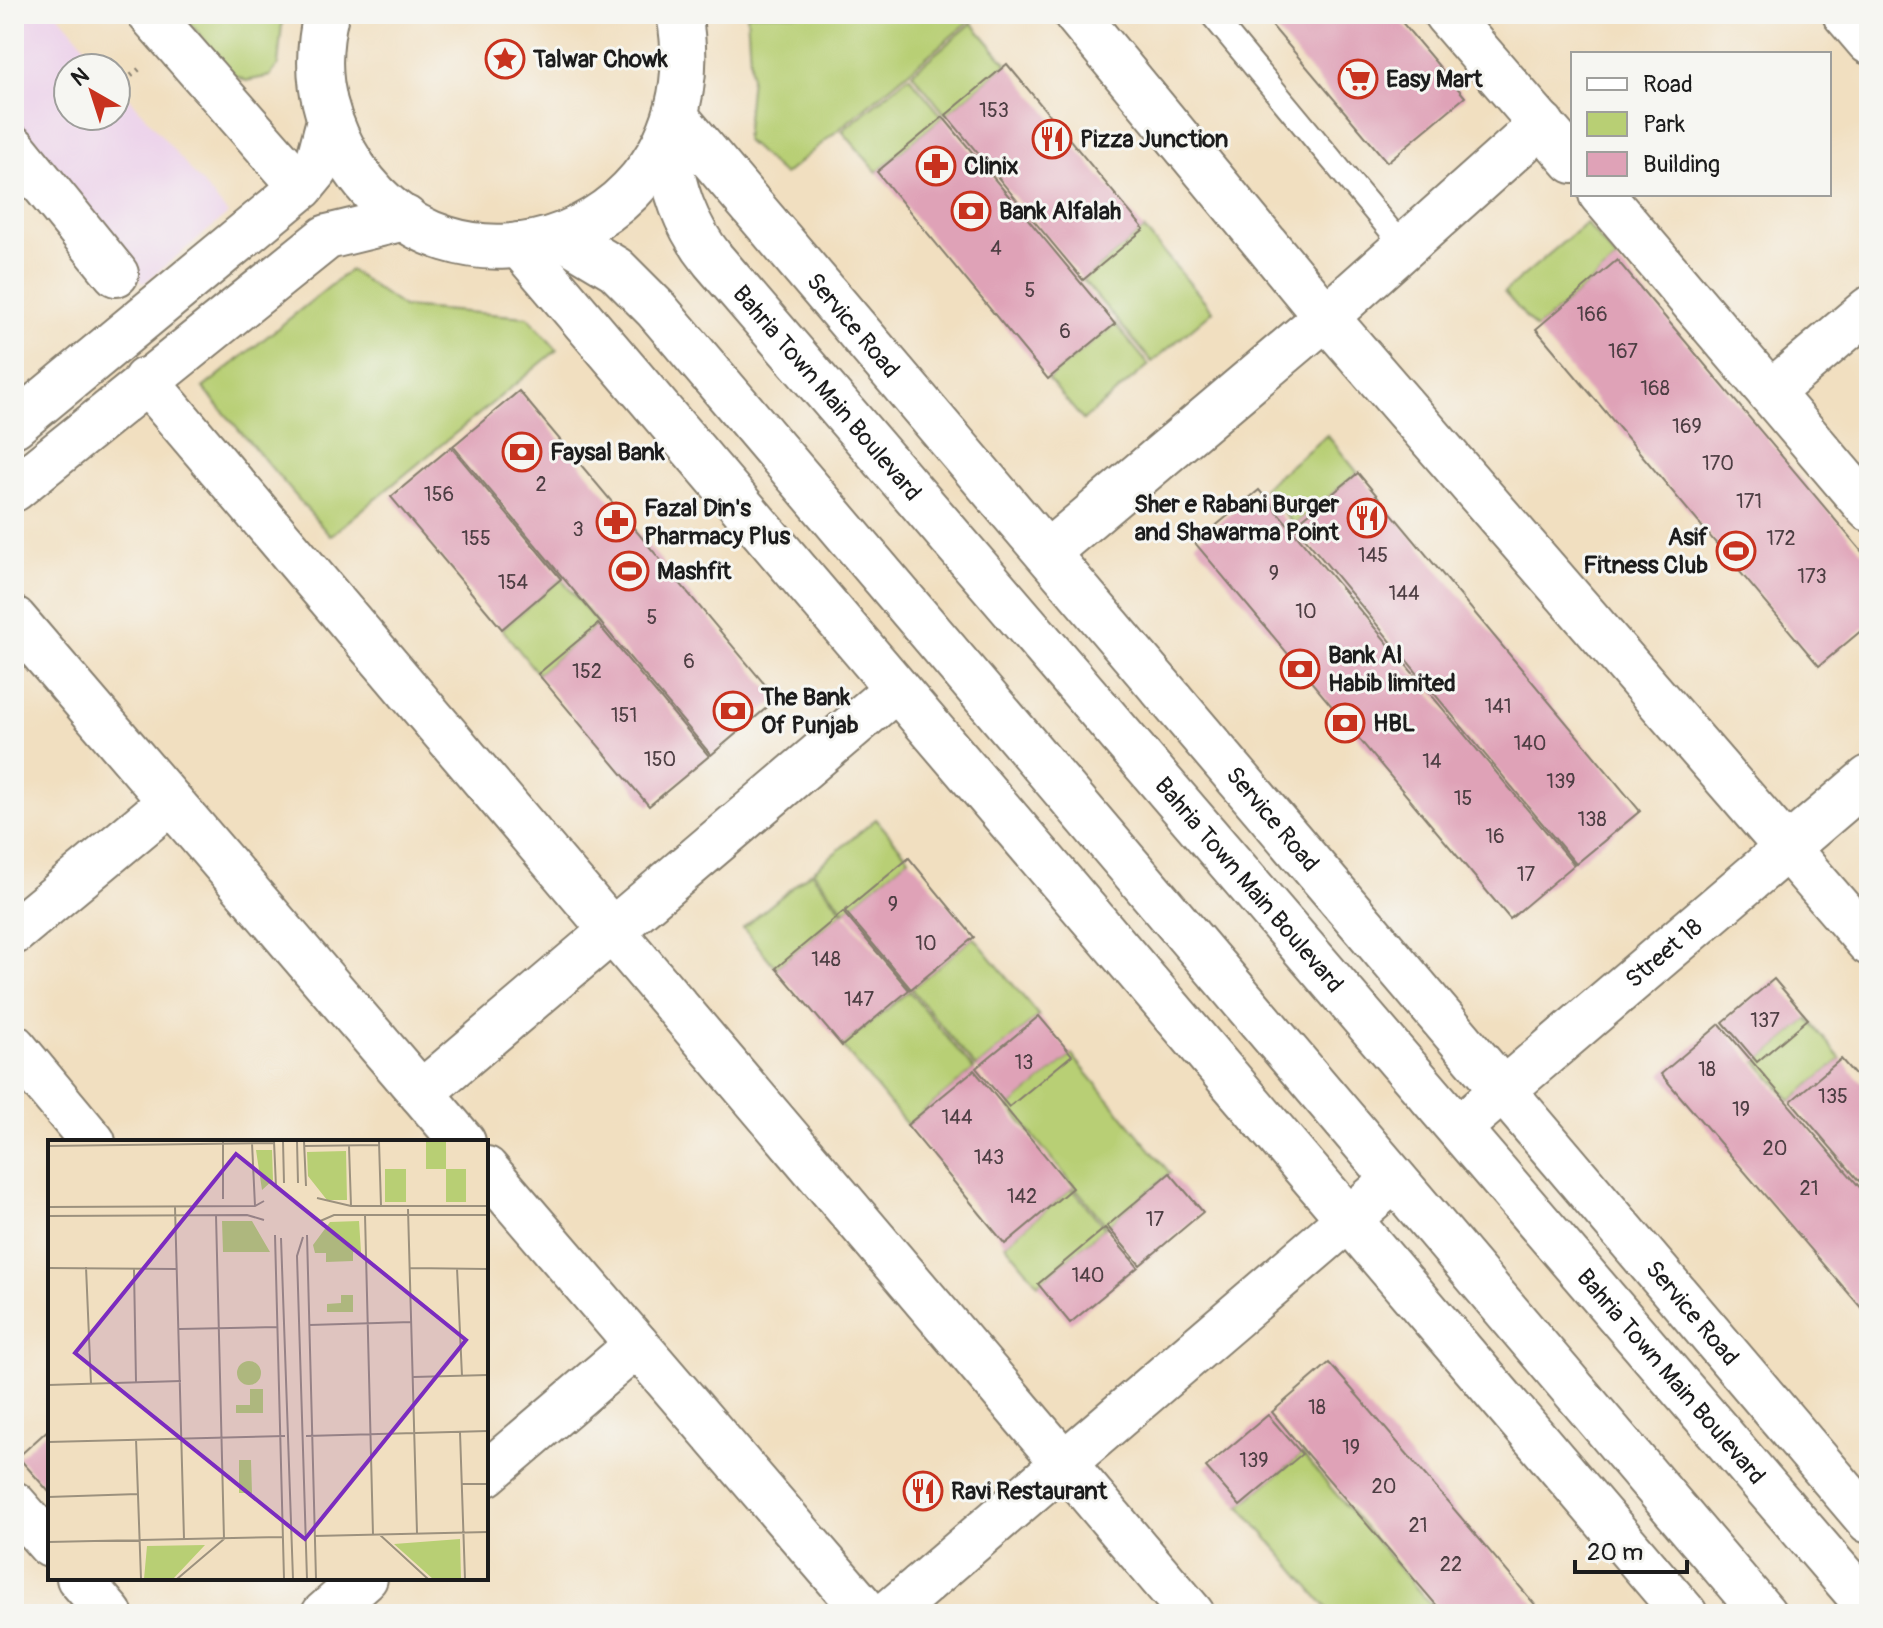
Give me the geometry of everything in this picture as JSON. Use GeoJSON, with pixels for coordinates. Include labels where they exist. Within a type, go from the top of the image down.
{"type":"FeatureCollection","features":[{"type":"Feature","properties":{"kind":"street"},"geometry":{"type":"LineString","coordinates":[[150,14],[302,187]]}},
{"type":"Feature","properties":{"kind":"street"},"geometry":{"type":"LineString","coordinates":[[326,14],[319,43],[319,84],[328,124],[358,178],[405,218],[441,236],[479,245],[519,245],[561,236],[594,221],[623,200],[647,174],[671,131],[684,81],[684,45],[679,14]]}},
{"type":"Feature","properties":{"kind":"street"},"geometry":{"type":"LineString","coordinates":[[1076,14],[1326,317],[1869,943]]}},
{"type":"Feature","properties":{"kind":"street"},"geometry":{"type":"LineString","coordinates":[[1446,14],[1571,159]]}},
{"type":"Feature","properties":{"kind":"street"},"geometry":{"type":"LineString","coordinates":[[1845,14],[1869,42]]}},
{"type":"Feature","properties":{"kind":"street"},"geometry":{"type":"LineString","coordinates":[[14,425],[302,187],[316,170],[328,124]]}},
{"type":"Feature","properties":{"kind":"street"},"geometry":{"type":"LineString","coordinates":[[1048,552],[1326,317],[1542,124]]}},
{"type":"Feature","properties":{"kind":"street","name":"Service Road"},"geometry":{"type":"LineString","coordinates":[[671,131],[1048,552],[1869,1521]]}},
{"type":"Feature","properties":{"kind":"street","name":"Bahria Town Main Boulevard"},"geometry":{"type":"LineString","coordinates":[[671,131],[680,207],[697,241],[1869,1607]]}},
{"type":"Feature","properties":{"kind":"street"},"geometry":{"type":"LineString","coordinates":[[14,148],[116,274]]}},
{"type":"Feature","properties":{"kind":"street"},"geometry":{"type":"LineString","coordinates":[[1603,196],[1869,509]]}},
{"type":"Feature","properties":{"kind":"street"},"geometry":{"type":"LineString","coordinates":[[14,489],[145,380],[327,237],[405,218]]}},
{"type":"Feature","properties":{"kind":"street"},"geometry":{"type":"LineString","coordinates":[[561,236],[607,262],[656,309],[1764,1614]]}},
{"type":"Feature","properties":{"kind":"street"},"geometry":{"type":"LineString","coordinates":[[519,245],[1685,1614]]}},
{"type":"Feature","properties":{"kind":"street"},"geometry":{"type":"LineString","coordinates":[[1770,393],[1869,309]]}},
{"type":"Feature","properties":{"kind":"street"},"geometry":{"type":"LineString","coordinates":[[145,380],[1192,1614]]}},
{"type":"Feature","properties":{"kind":"street"},"geometry":{"type":"LineString","coordinates":[[14,619],[461,1140]]}},
{"type":"Feature","properties":{"kind":"street"},"geometry":{"type":"LineString","coordinates":[[421,1093],[895,690]]}},
{"type":"Feature","properties":{"kind":"street","name":"Street 18"},"geometry":{"type":"LineString","coordinates":[[1460,1127],[1869,778]]}},
{"type":"Feature","properties":{"kind":"street"},"geometry":{"type":"LineString","coordinates":[[14,932],[169,803]]}},
{"type":"Feature","properties":{"kind":"street"},"geometry":{"type":"LineString","coordinates":[[14,1047],[91,1140]]}},
{"type":"Feature","properties":{"kind":"street"},"geometry":{"type":"LineString","coordinates":[[488,1171],[868,1614]]}},
{"type":"Feature","properties":{"kind":"street"},"geometry":{"type":"LineString","coordinates":[[888,1614],[1394,1180]]}},
{"type":"Feature","properties":{"kind":"street"},"geometry":{"type":"LineString","coordinates":[[488,1472],[637,1345]]}},
{"type":"Feature","properties":{"kind":"street"},"geometry":{"type":"LineString","coordinates":[[14,1504],[48,1543]]}},
{"type":"Feature","properties":{"kind":"street"},"geometry":{"type":"LineString","coordinates":[[81,1580],[110,1614]]}},
{"type":"Feature","properties":{"kind":"street"},"geometry":{"type":"LineString","coordinates":[[324,1614],[363,1580]]}},
{"type":"Feature","properties":{"kind":"lane"},"geometry":{"type":"LineString","coordinates":[[1211,14],[1405,248]]}},
{"type":"Feature","properties":{"kind":"shaded area"},"geometry":{"type":"Polygon","coordinates":[[[14,14],[58,14],[90,52],[52,52],[52,132],[132,132],[132,101],[228,214],[143,284],[14,127],[14,14]]]}},
{"type":"Feature","properties":{"kind":"green space"},"geometry":{"type":"Polygon","coordinates":[[[182,14],[283,14],[278,65],[270,76],[246,81],[234,75],[182,14]]]}},
{"type":"Feature","properties":{"kind":"green space"},"geometry":{"type":"Polygon","coordinates":[[[747,14],[978,14],[784,175],[745,140],[751,77],[747,14]]]}},
{"type":"Feature","properties":{"kind":"green space"},"geometry":{"type":"Polygon","coordinates":[[[972,23],[1007,64],[946,115],[912,73],[972,23]]]}},
{"type":"Feature","properties":{"kind":"green space"},"geometry":{"type":"Polygon","coordinates":[[[909,76],[943,117],[877,172],[842,131],[909,76]]]}},
{"type":"Feature","properties":{"kind":"green space"},"geometry":{"type":"Polygon","coordinates":[[[1586,223],[1617,260],[1536,329],[1504,292],[1586,223]]]}},
{"type":"Feature","properties":{"kind":"green space"},"geometry":{"type":"Polygon","coordinates":[[[1144,229],[1213,311],[1152,362],[1083,280],[1144,229]]]}},
{"type":"Feature","properties":{"kind":"green space"},"geometry":{"type":"Polygon","coordinates":[[[350,270],[403,307],[528,317],[557,350],[330,536],[203,388],[350,270]]]}},
{"type":"Feature","properties":{"kind":"green space"},"geometry":{"type":"Polygon","coordinates":[[[1115,324],[1149,365],[1083,420],[1048,379],[1115,324]]]}},
{"type":"Feature","properties":{"kind":"green space"},"geometry":{"type":"Polygon","coordinates":[[[1327,435],[1358,473],[1294,525],[1263,488],[1327,435]]]}},
{"type":"Feature","properties":{"kind":"green space"},"geometry":{"type":"Polygon","coordinates":[[[561,579],[598,624],[538,674],[502,629],[561,579]]]}},
{"type":"Feature","properties":{"kind":"green space"},"geometry":{"type":"Polygon","coordinates":[[[876,819],[909,858],[845,911],[813,871],[876,819]]]}},
{"type":"Feature","properties":{"kind":"green space"},"geometry":{"type":"Polygon","coordinates":[[[811,872],[843,912],[776,968],[743,928],[811,872]]]}},
{"type":"Feature","properties":{"kind":"green space"},"geometry":{"type":"Polygon","coordinates":[[[974,937],[1039,1016],[976,1068],[911,989],[974,937]]]}},
{"type":"Feature","properties":{"kind":"green space"},"geometry":{"type":"Polygon","coordinates":[[[909,991],[974,1070],[907,1125],[842,1046],[909,991]]]}},
{"type":"Feature","properties":{"kind":"green space"},"geometry":{"type":"Polygon","coordinates":[[[1808,1019],[1841,1059],[1791,1101],[1757,1062],[1808,1019]]]}},
{"type":"Feature","properties":{"kind":"green space"},"geometry":{"type":"Polygon","coordinates":[[[1072,1055],[1170,1173],[1107,1226],[1009,1107],[1072,1055]]]}},
{"type":"Feature","properties":{"kind":"green space"},"geometry":{"type":"Polygon","coordinates":[[[1072,1188],[1105,1228],[1038,1284],[1005,1244],[1072,1188]]]}},
{"type":"Feature","properties":{"kind":"green space"},"geometry":{"type":"Polygon","coordinates":[[[1302,1454],[1436,1611],[1433,1614],[1332,1614],[1240,1506],[1302,1454]]]}},
{"type":"Feature","properties":{"kind":"building"},"geometry":{"type":"Polygon","coordinates":[[[1262,14],[1395,14],[1465,97],[1387,162],[1262,14]]]}},
{"type":"Feature","properties":{"kind":"building"},"geometry":{"type":"Polygon","coordinates":[[[1007,64],[1144,229],[1083,280],[946,115],[1007,64]]]}},
{"type":"Feature","properties":{"kind":"building"},"geometry":{"type":"Polygon","coordinates":[[[943,117],[1115,324],[1048,379],[877,172],[943,117]]]}},
{"type":"Feature","properties":{"kind":"building"},"geometry":{"type":"Polygon","coordinates":[[[1617,260],[1869,560],[1869,624],[1819,666],[1536,329],[1617,260]]]}},
{"type":"Feature","properties":{"kind":"building"},"geometry":{"type":"Polygon","coordinates":[[[519,391],[777,699],[711,755],[453,446],[519,391]]]}},
{"type":"Feature","properties":{"kind":"building"},"geometry":{"type":"Polygon","coordinates":[[[451,447],[561,579],[502,629],[391,497],[451,447]]]}},
{"type":"Feature","properties":{"kind":"building"},"geometry":{"type":"Polygon","coordinates":[[[1358,473],[1640,811],[1576,864],[1294,525],[1358,473]]]}},
{"type":"Feature","properties":{"kind":"building"},"geometry":{"type":"Polygon","coordinates":[[[1259,490],[1574,865],[1510,919],[1195,543],[1259,490]]]}},
{"type":"Feature","properties":{"kind":"building"},"geometry":{"type":"Polygon","coordinates":[[[598,624],[709,756],[649,806],[538,674],[598,624]]]}},
{"type":"Feature","properties":{"kind":"building"},"geometry":{"type":"Polygon","coordinates":[[[909,858],[974,937],[911,989],[845,911],[909,858]]]}},
{"type":"Feature","properties":{"kind":"building"},"geometry":{"type":"Polygon","coordinates":[[[843,912],[909,990],[842,1046],[776,968],[843,912]]]}},
{"type":"Feature","properties":{"kind":"building"},"geometry":{"type":"Polygon","coordinates":[[[1774,979],[1808,1019],[1757,1062],[1723,1022],[1774,979]]]}},
{"type":"Feature","properties":{"kind":"building"},"geometry":{"type":"Polygon","coordinates":[[[1039,1016],[1072,1055],[1009,1107],[976,1068],[1039,1016]]]}},
{"type":"Feature","properties":{"kind":"building"},"geometry":{"type":"Polygon","coordinates":[[[1720,1024],[1869,1198],[1869,1317],[1661,1074],[1720,1024]]]}},
{"type":"Feature","properties":{"kind":"building"},"geometry":{"type":"Polygon","coordinates":[[[1841,1059],[1869,1091],[1869,1172],[1859,1181],[1791,1101],[1841,1059]]]}},
{"type":"Feature","properties":{"kind":"building"},"geometry":{"type":"Polygon","coordinates":[[[974,1070],[1072,1188],[1005,1244],[907,1125],[974,1070]]]}},
{"type":"Feature","properties":{"kind":"building"},"geometry":{"type":"Polygon","coordinates":[[[1170,1173],[1203,1212],[1140,1265],[1107,1226],[1170,1173]]]}},
{"type":"Feature","properties":{"kind":"building"},"geometry":{"type":"Polygon","coordinates":[[[1105,1228],[1138,1267],[1070,1323],[1038,1284],[1105,1228]]]}},
{"type":"Feature","properties":{"kind":"building"},"geometry":{"type":"Polygon","coordinates":[[[1329,1363],[1543,1614],[1444,1614],[1305,1452],[1272,1412],[1329,1363]]]}},
{"type":"Feature","properties":{"kind":"building"},"geometry":{"type":"Polygon","coordinates":[[[1268,1415],[1302,1454],[1240,1506],[1206,1467],[1268,1415]]]}},
{"type":"Feature","properties":{"kind":"building"},"geometry":{"type":"Polygon","coordinates":[[[48,1430],[48,1491],[18,1457],[48,1430]]]}},
{"type":"Feature","properties":{"kind":"place","name":"Talwar Chowk"},"geometry":{"type":"Point","coordinates":[505,59]}},
{"type":"Feature","properties":{"kind":"place","name":"Easy Mart"},"geometry":{"type":"Point","coordinates":[1358,79]}},
{"type":"Feature","properties":{"kind":"place","name":"Pizza Junction"},"geometry":{"type":"Point","coordinates":[1052,139]}},
{"type":"Feature","properties":{"kind":"place","name":"Clinix"},"geometry":{"type":"Point","coordinates":[936,166]}},
{"type":"Feature","properties":{"kind":"place","name":"Bank Alfalah"},"geometry":{"type":"Point","coordinates":[971,211]}},
{"type":"Feature","properties":{"kind":"place","name":"Faysal Bank"},"geometry":{"type":"Point","coordinates":[522,452]}},
{"type":"Feature","properties":{"kind":"place","name":"Sher e Rabani Burger and Shawarma Point"},"geometry":{"type":"Point","coordinates":[1367,518]}},
{"type":"Feature","properties":{"kind":"place","name":"Fazal Din's Pharmacy Plus"},"geometry":{"type":"Point","coordinates":[616,522]}},
{"type":"Feature","properties":{"kind":"place","name":"Asif Fitness Club"},"geometry":{"type":"Point","coordinates":[1736,551]}},
{"type":"Feature","properties":{"kind":"place","name":"Mashfit"},"geometry":{"type":"Point","coordinates":[629,571]}},
{"type":"Feature","properties":{"kind":"place","name":"Bank Al Habib limited"},"geometry":{"type":"Point","coordinates":[1300,669]}},
{"type":"Feature","properties":{"kind":"place","name":"The Bank Of Punjab"},"geometry":{"type":"Point","coordinates":[733,711]}},
{"type":"Feature","properties":{"kind":"place","name":"HBL"},"geometry":{"type":"Point","coordinates":[1345,723]}},
{"type":"Feature","properties":{"kind":"place","name":"Ravi Restaurant"},"geometry":{"type":"Point","coordinates":[923,1491]}}]}
